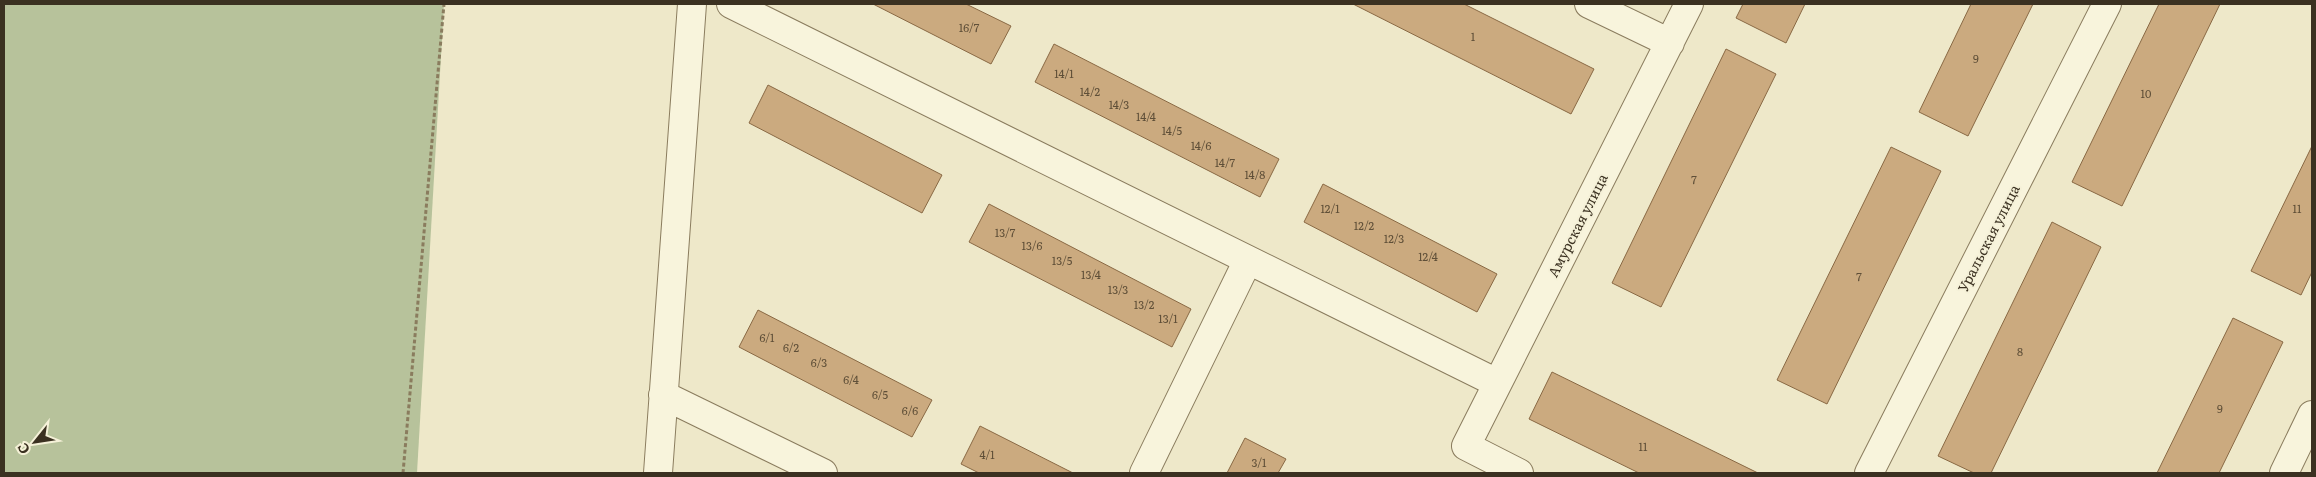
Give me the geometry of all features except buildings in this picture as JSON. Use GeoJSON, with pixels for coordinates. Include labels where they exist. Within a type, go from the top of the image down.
{"type":"FeatureCollection","features":[{"type":"Feature","properties":{"kind":"street"},"geometry":{"type":"LineString","coordinates":[[658,473],[692,4]]}},
{"type":"Feature","properties":{"kind":"street"},"geometry":{"type":"LineString","coordinates":[[731,4],[1497,383]]}},
{"type":"Feature","properties":{"kind":"street"},"geometry":{"type":"LineString","coordinates":[[1589,4],[1670,43]]}},
{"type":"Feature","properties":{"kind":"street","name":"Амурская улица"},"geometry":{"type":"LineString","coordinates":[[1519,473],[1466,446],[1689,4]]}},
{"type":"Feature","properties":{"kind":"street","name":"Уральская улица"},"geometry":{"type":"LineString","coordinates":[[1870,473],[2108,4]]}},
{"type":"Feature","properties":{"kind":"street"},"geometry":{"type":"LineString","coordinates":[[1144,473],[1248,260]]}},
{"type":"Feature","properties":{"kind":"street"},"geometry":{"type":"LineString","coordinates":[[663,396],[823,473]]}},
{"type":"Feature","properties":{"kind":"street"},"geometry":{"type":"LineString","coordinates":[[2284,473],[2312,415]]}},
{"type":"Feature","properties":{"kind":"path"},"geometry":{"type":"LineString","coordinates":[[403,473],[444,4]]}},
{"type":"Feature","properties":{"kind":"green space"},"geometry":{"type":"Polygon","coordinates":[[[4,4],[444,4],[417,473],[4,473],[4,4]]]}}]}
